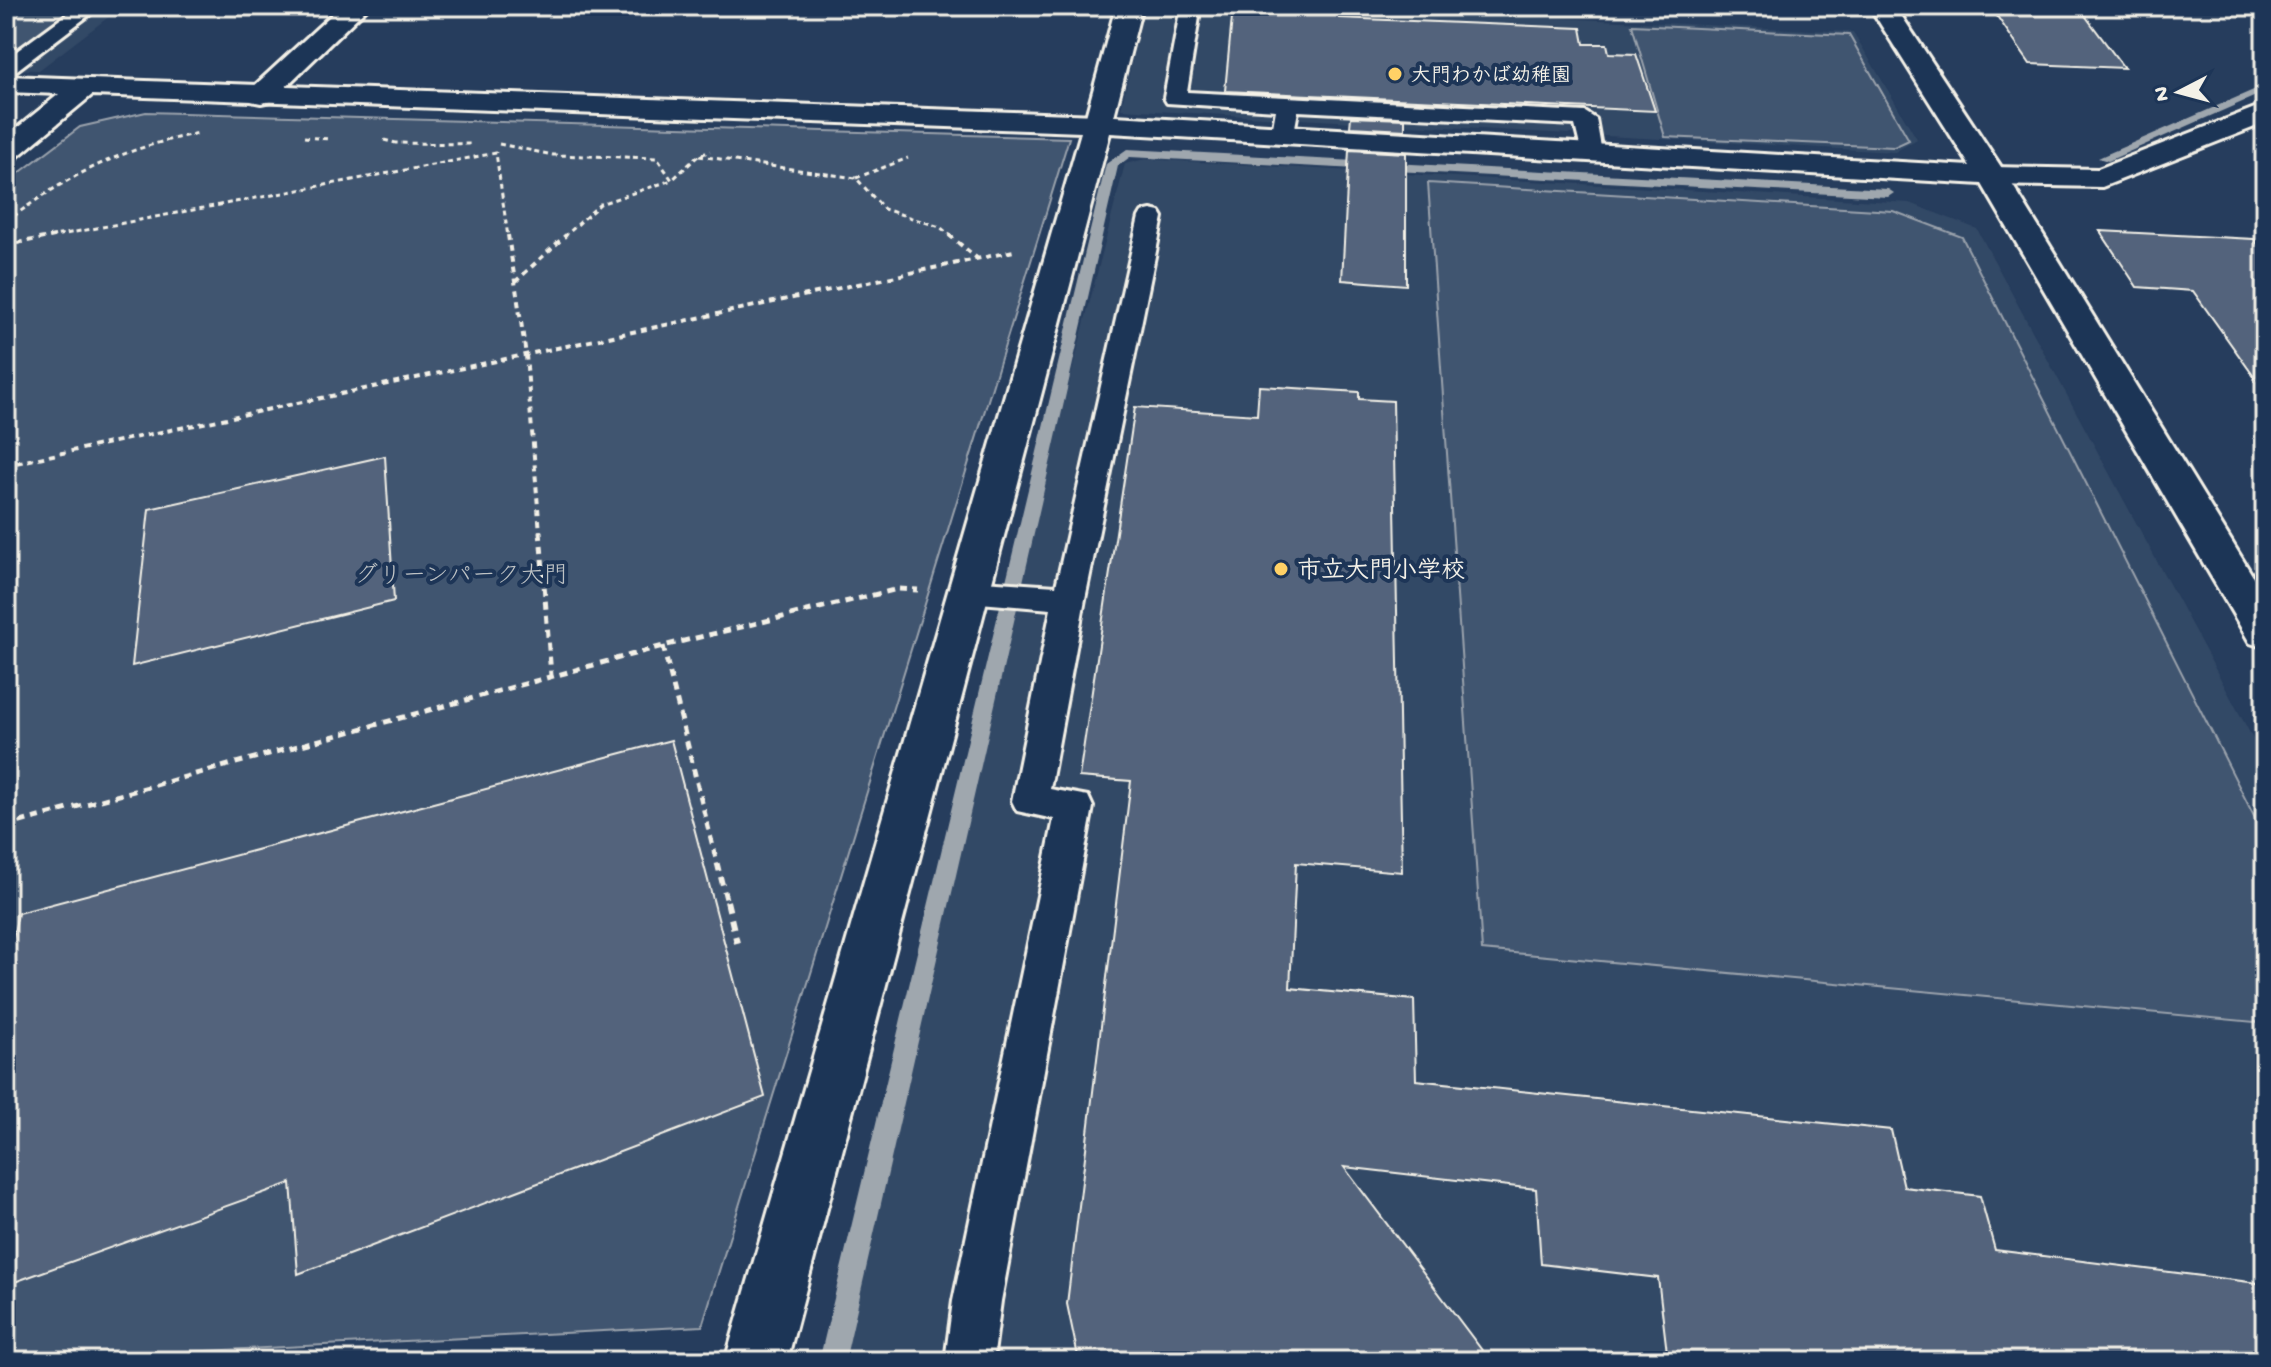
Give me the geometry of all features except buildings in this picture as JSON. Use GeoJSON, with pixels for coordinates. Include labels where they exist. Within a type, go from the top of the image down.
{"type":"FeatureCollection","features":[{"type":"Feature","properties":{"kind":"street"},"geometry":{"type":"LineString","coordinates":[[261,95],[356,6]]}},
{"type":"Feature","properties":{"kind":"street"},"geometry":{"type":"LineString","coordinates":[[756,1361],[1129,6]]}},
{"type":"Feature","properties":{"kind":"street"},"geometry":{"type":"LineString","coordinates":[[1882,6],[1992,176],[2265,632]]}},
{"type":"Feature","properties":{"kind":"street"},"geometry":{"type":"LineString","coordinates":[[6,84],[1098,124],[1992,176],[2102,178],[2265,113]]}},
{"type":"Feature","properties":{"kind":"street"},"geometry":{"type":"LineString","coordinates":[[6,152],[84,88]]}},
{"type":"Feature","properties":{"kind":"lane"},"geometry":{"type":"LineString","coordinates":[[6,69],[91,6]]}},
{"type":"Feature","properties":{"kind":"lane"},"geometry":{"type":"LineString","coordinates":[[1189,17],[1175,98],[1585,119],[1591,153]]}},
{"type":"Feature","properties":{"kind":"lane"},"geometry":{"type":"LineString","coordinates":[[1282,135],[1288,104]]}},
{"type":"Feature","properties":{"kind":"lane"},"geometry":{"type":"LineString","coordinates":[[969,1361],[977,1301],[1075,807],[1030,801],[1069,599],[1151,217]]}},
{"type":"Feature","properties":{"kind":"lane"},"geometry":{"type":"LineString","coordinates":[[968,591],[1069,599]]}},
{"type":"Feature","properties":{"kind":"path"},"geometry":{"type":"LineString","coordinates":[[6,222],[49,189],[78,174],[177,137]]}},
{"type":"Feature","properties":{"kind":"path"},"geometry":{"type":"LineString","coordinates":[[6,245],[496,153],[526,355],[551,676]]}},
{"type":"Feature","properties":{"kind":"path"},"geometry":{"type":"LineString","coordinates":[[698,156],[856,178],[884,209],[940,227],[978,259]]}},
{"type":"Feature","properties":{"kind":"path"},"geometry":{"type":"LineString","coordinates":[[515,282],[600,204],[672,180]]}},
{"type":"Feature","properties":{"kind":"path"},"geometry":{"type":"LineString","coordinates":[[6,475],[7,465],[1066,240]]}},
{"type":"Feature","properties":{"kind":"path"},"geometry":{"type":"LineString","coordinates":[[6,826],[663,646],[898,589],[968,591]]}},
{"type":"Feature","properties":{"kind":"path"},"geometry":{"type":"LineString","coordinates":[[663,646],[737,943]]}},
{"type":"Feature","properties":{"kind":"shaded area"},"geometry":{"type":"Polygon","coordinates":[[[6,6],[123,6],[39,70],[6,69],[6,6]]]}},
{"type":"Feature","properties":{"kind":"shaded area"},"geometry":{"type":"Polygon","coordinates":[[[1144,6],[1306,6],[1853,32],[1917,139],[1895,152],[1121,109],[1144,6]]]}},
{"type":"Feature","properties":{"kind":"shaded area"},"geometry":{"type":"Polygon","coordinates":[[[1145,159],[1910,203],[1977,229],[2265,761],[2265,1361],[819,1361],[1125,164],[1145,159]]]}},
{"type":"Feature","properties":{"kind":"green space"},"geometry":{"type":"Polygon","coordinates":[[[6,6],[81,6],[6,60],[6,6]]]}},
{"type":"Feature","properties":{"kind":"green space"},"geometry":{"type":"Polygon","coordinates":[[[1632,25],[1849,35],[1909,140],[1894,147],[1665,137],[1632,25]]]}},
{"type":"Feature","properties":{"kind":"green space","name":"グリーンパーク大門"},"geometry":{"type":"Polygon","coordinates":[[[146,112],[1069,138],[702,1326],[6,1361],[6,183],[80,127],[146,112]]]}},
{"type":"Feature","properties":{"kind":"green space"},"geometry":{"type":"Polygon","coordinates":[[[1428,183],[1893,211],[1962,237],[2265,838],[2265,1023],[1482,950],[1428,183]]]}},
{"type":"Feature","properties":{"kind":"waterway"},"geometry":{"type":"LineString","coordinates":[[2104,158],[2265,88]]}},
{"type":"Feature","properties":{"kind":"waterway"},"geometry":{"type":"LineString","coordinates":[[832,1361],[1112,164],[1127,153],[1888,193]]}},
{"type":"Feature","properties":{"kind":"place","name":"大門わかば幼稚園"},"geometry":{"type":"Point","coordinates":[1395,74]}},
{"type":"Feature","properties":{"kind":"place","name":"市立大門小学校"},"geometry":{"type":"Point","coordinates":[1281,569]}}]}
